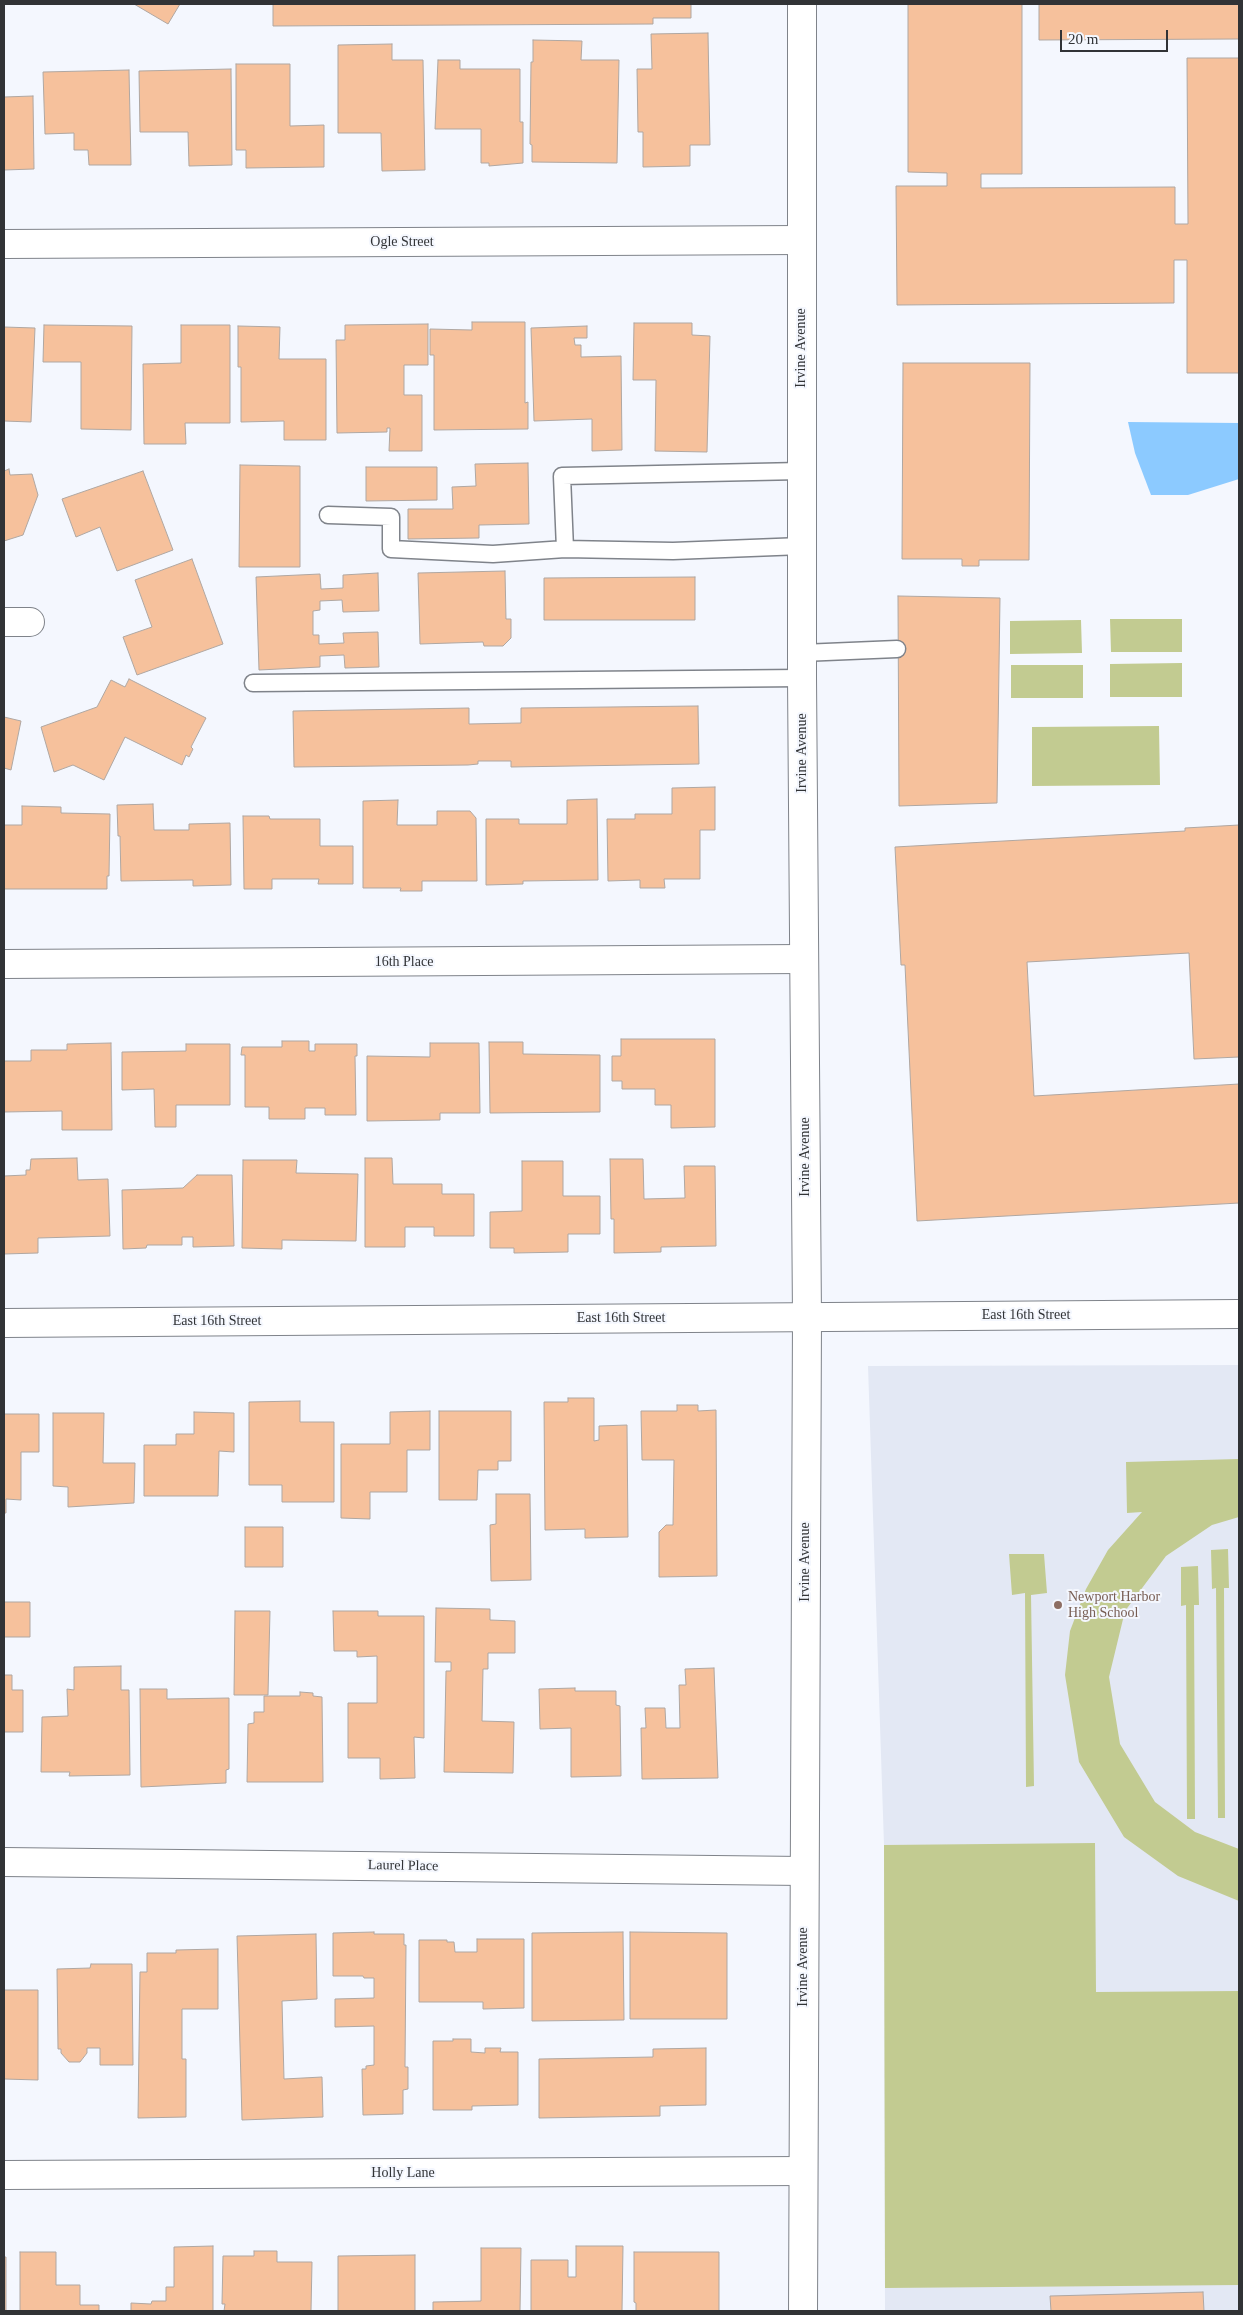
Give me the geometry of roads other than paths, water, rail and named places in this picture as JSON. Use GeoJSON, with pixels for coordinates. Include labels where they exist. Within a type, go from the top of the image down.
{"type":"FeatureCollection","features":[{"type":"Feature","properties":{"kind":"street","name":"Irvine Avenue"},"geometry":{"type":"LineString","coordinates":[[802,4],[803,959],[807,1317],[803,1871],[803,2311]]}},
{"type":"Feature","properties":{"kind":"street","name":"Ogle Street"},"geometry":{"type":"LineString","coordinates":[[4,244],[801,240]]}},
{"type":"Feature","properties":{"kind":"street","name":"16th Place"},"geometry":{"type":"LineString","coordinates":[[4,964],[803,959]]}},
{"type":"Feature","properties":{"kind":"street","name":"East 16th Street"},"geometry":{"type":"LineString","coordinates":[[4,1323],[1239,1314]]}},
{"type":"Feature","properties":{"kind":"street","name":"Laurel Place"},"geometry":{"type":"LineString","coordinates":[[4,1862],[803,1871]]}},
{"type":"Feature","properties":{"kind":"street","name":"Holly Lane"},"geometry":{"type":"LineString","coordinates":[[4,2175],[802,2171]]}},
{"type":"Feature","properties":{"kind":"lane"},"geometry":{"type":"LineString","coordinates":[[565,549],[562,476],[802,471]]}},
{"type":"Feature","properties":{"kind":"lane"},"geometry":{"type":"LineString","coordinates":[[328,515],[391,517],[391,549],[493,554],[565,549],[673,551],[802,546]]}},
{"type":"Feature","properties":{"kind":"lane"},"geometry":{"type":"LineString","coordinates":[[253,683],[802,665],[897,649]]}},
{"type":"Feature","properties":{"kind":"water"},"geometry":{"type":"Polygon","coordinates":[[[1128,422],[1239,423],[1239,479],[1188,495],[1151,495],[1135,453],[1128,422]]]}},
{"type":"Feature","properties":{"kind":"place","name":"Newport Harbor High School"},"geometry":{"type":"Point","coordinates":[1058,1605]}}]}
